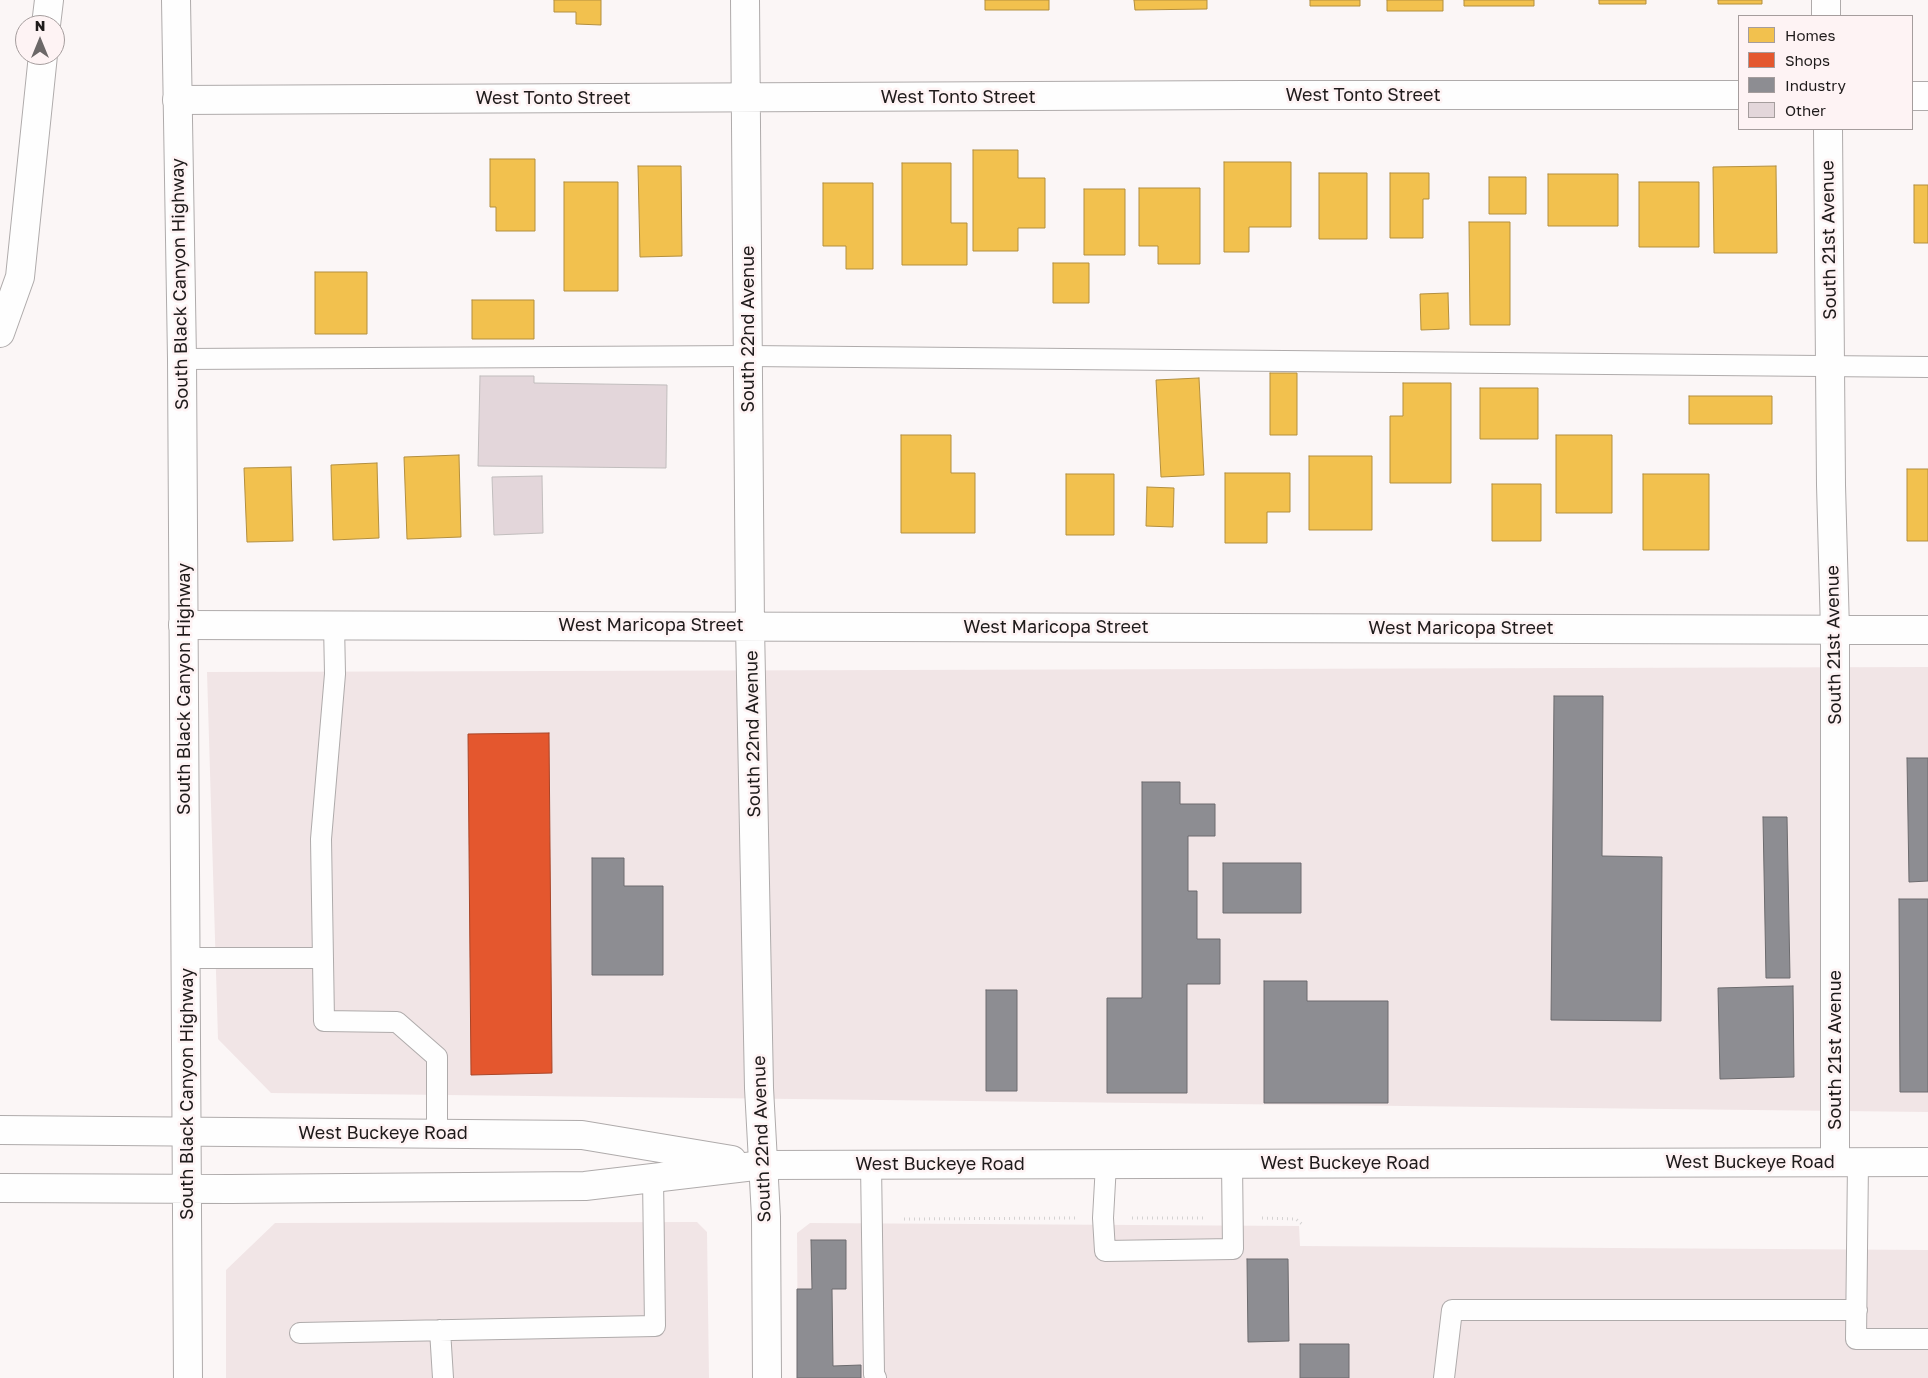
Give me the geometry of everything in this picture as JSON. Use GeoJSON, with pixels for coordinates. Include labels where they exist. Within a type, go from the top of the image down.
{"type":"FeatureCollection","features":[{"type":"Feature","properties":{"kind":"main road"},"geometry":{"type":"LineString","coordinates":[[47,15],[49,0]]}},
{"type":"Feature","properties":{"kind":"main road","name":"South Black Canyon Highway"},"geometry":{"type":"LineString","coordinates":[[176,0],[182,358],[188,1378]]}},
{"type":"Feature","properties":{"kind":"main road","name":"South 22nd Avenue"},"geometry":{"type":"LineString","coordinates":[[745,0],[750,626],[759,1088],[766,1217],[767,1378]]}},
{"type":"Feature","properties":{"kind":"main road"},"geometry":{"type":"LineString","coordinates":[[1826,0],[1826,15]]}},
{"type":"Feature","properties":{"kind":"main road"},"geometry":{"type":"LineString","coordinates":[[0,333],[20,277],[42,65]]}},
{"type":"Feature","properties":{"kind":"main road","name":"West Tonto Street"},"geometry":{"type":"LineString","coordinates":[[177,100],[1236,95],[1738,96]]}},
{"type":"Feature","properties":{"kind":"main road"},"geometry":{"type":"LineString","coordinates":[[1913,96],[1928,96]]}},
{"type":"Feature","properties":{"kind":"main road","name":"South 21st Avenue"},"geometry":{"type":"LineString","coordinates":[[1828,130],[1831,485],[1836,630],[1847,1162]]}},
{"type":"Feature","properties":{"kind":"main road","name":"West Maricopa Street"},"geometry":{"type":"LineString","coordinates":[[183,624],[1928,630]]}},
{"type":"Feature","properties":{"kind":"main road","name":"West Buckeye Road"},"geometry":{"type":"LineString","coordinates":[[0,1130],[582,1134],[763,1165]]}},
{"type":"Feature","properties":{"kind":"main road","name":"West Buckeye Road"},"geometry":{"type":"LineString","coordinates":[[0,1188],[187,1189],[585,1186],[763,1165],[1928,1162]]}},
{"type":"Feature","properties":{"kind":"lane"},"geometry":{"type":"LineString","coordinates":[[182,358],[748,356],[1928,367]]}},
{"type":"Feature","properties":{"kind":"lane"},"geometry":{"type":"LineString","coordinates":[[334,624],[335,674],[321,839],[324,1021],[397,1022],[437,1057],[437,1133]]}},
{"type":"Feature","properties":{"kind":"lane"},"geometry":{"type":"LineString","coordinates":[[186,958],[323,958]]}},
{"type":"Feature","properties":{"kind":"lane"},"geometry":{"type":"LineString","coordinates":[[1847,1162],[1857,1310],[1856,1339],[1928,1339]]}},
{"type":"Feature","properties":{"kind":"lane"},"geometry":{"type":"LineString","coordinates":[[1106,1164],[1103,1218],[1105,1252],[1233,1248],[1232,1163]]}},
{"type":"Feature","properties":{"kind":"lane"},"geometry":{"type":"LineString","coordinates":[[871,1164],[874,1374],[876,1378]]}},
{"type":"Feature","properties":{"kind":"lane"},"geometry":{"type":"LineString","coordinates":[[300,1333],[655,1326],[653,1178]]}},
{"type":"Feature","properties":{"kind":"lane"},"geometry":{"type":"LineString","coordinates":[[1444,1378],[1452,1310],[1857,1310]]}},
{"type":"Feature","properties":{"kind":"lane"},"geometry":{"type":"LineString","coordinates":[[440,1330],[442,1378]]}},
{"type":"Feature","properties":{"kind":"shaded area"},"geometry":{"type":"Polygon","coordinates":[[[1928,667],[1928,1112],[271,1093],[218,1039],[207,672],[1928,667]]]}},
{"type":"Feature","properties":{"kind":"shaded area"},"geometry":{"type":"Polygon","coordinates":[[[697,1222],[707,1232],[709,1378],[226,1378],[226,1270],[275,1223],[697,1222]]]}},
{"type":"Feature","properties":{"kind":"shaded area"},"geometry":{"type":"Polygon","coordinates":[[[810,1223],[1299,1226],[1300,1246],[1928,1250],[1928,1378],[798,1378],[797,1233],[810,1223]]]}},
{"type":"Feature","properties":{"kind":"building: Homes"},"geometry":{"type":"Polygon","coordinates":[[[554,0],[601,0],[601,25],[576,24],[576,12],[554,12],[554,0]]]}},
{"type":"Feature","properties":{"kind":"building: Homes"},"geometry":{"type":"Polygon","coordinates":[[[985,0],[1049,0],[1049,10],[985,10],[985,0]]]}},
{"type":"Feature","properties":{"kind":"building: Homes"},"geometry":{"type":"Polygon","coordinates":[[[1134,0],[1207,0],[1207,9],[1135,10],[1134,0]]]}},
{"type":"Feature","properties":{"kind":"building: Homes"},"geometry":{"type":"Polygon","coordinates":[[[1310,0],[1360,0],[1360,6],[1310,6],[1310,0]]]}},
{"type":"Feature","properties":{"kind":"building: Homes"},"geometry":{"type":"Polygon","coordinates":[[[1387,0],[1443,0],[1443,11],[1387,11],[1387,0]]]}},
{"type":"Feature","properties":{"kind":"building: Homes"},"geometry":{"type":"Polygon","coordinates":[[[1464,0],[1534,0],[1534,6],[1464,6],[1464,0]]]}},
{"type":"Feature","properties":{"kind":"building: Homes"},"geometry":{"type":"Polygon","coordinates":[[[1599,0],[1646,0],[1646,4],[1599,4],[1599,0]]]}},
{"type":"Feature","properties":{"kind":"building: Homes"},"geometry":{"type":"Polygon","coordinates":[[[1718,0],[1762,0],[1762,4],[1718,4],[1718,0]]]}},
{"type":"Feature","properties":{"kind":"building: Homes"},"geometry":{"type":"Polygon","coordinates":[[[973,150],[1018,150],[1018,178],[1045,178],[1045,228],[1018,228],[1018,251],[973,251],[973,150]]]}},
{"type":"Feature","properties":{"kind":"building: Homes"},"geometry":{"type":"Polygon","coordinates":[[[490,159],[535,159],[535,231],[496,231],[496,207],[490,207],[490,159]]]}},
{"type":"Feature","properties":{"kind":"building: Homes"},"geometry":{"type":"Polygon","coordinates":[[[1224,162],[1291,162],[1291,227],[1249,227],[1249,252],[1224,252],[1224,162]]]}},
{"type":"Feature","properties":{"kind":"building: Homes"},"geometry":{"type":"Polygon","coordinates":[[[902,163],[951,163],[951,223],[967,223],[967,265],[902,265],[902,163]]]}},
{"type":"Feature","properties":{"kind":"building: Homes"},"geometry":{"type":"Polygon","coordinates":[[[638,166],[681,166],[682,256],[640,257],[638,166]]]}},
{"type":"Feature","properties":{"kind":"building: Homes"},"geometry":{"type":"Polygon","coordinates":[[[1776,166],[1777,253],[1714,253],[1713,167],[1776,166]]]}},
{"type":"Feature","properties":{"kind":"building: Homes"},"geometry":{"type":"Polygon","coordinates":[[[1319,173],[1367,173],[1367,239],[1319,239],[1319,173]]]}},
{"type":"Feature","properties":{"kind":"building: Homes"},"geometry":{"type":"Polygon","coordinates":[[[1390,173],[1429,173],[1429,199],[1423,199],[1423,238],[1390,238],[1390,173]]]}},
{"type":"Feature","properties":{"kind":"building: Homes"},"geometry":{"type":"Polygon","coordinates":[[[1548,174],[1618,174],[1618,226],[1548,226],[1548,174]]]}},
{"type":"Feature","properties":{"kind":"building: Homes"},"geometry":{"type":"Polygon","coordinates":[[[1489,177],[1526,177],[1526,214],[1489,214],[1489,177]]]}},
{"type":"Feature","properties":{"kind":"building: Homes"},"geometry":{"type":"Polygon","coordinates":[[[564,182],[618,182],[618,291],[564,291],[564,182]]]}},
{"type":"Feature","properties":{"kind":"building: Homes"},"geometry":{"type":"Polygon","coordinates":[[[1639,182],[1699,182],[1699,247],[1639,247],[1639,182]]]}},
{"type":"Feature","properties":{"kind":"building: Homes"},"geometry":{"type":"Polygon","coordinates":[[[823,183],[873,183],[873,269],[846,269],[846,246],[823,246],[823,183]]]}},
{"type":"Feature","properties":{"kind":"building: Homes"},"geometry":{"type":"Polygon","coordinates":[[[1914,185],[1928,185],[1928,243],[1914,243],[1914,185]]]}},
{"type":"Feature","properties":{"kind":"building: Homes"},"geometry":{"type":"Polygon","coordinates":[[[1139,188],[1200,188],[1200,264],[1158,264],[1158,246],[1139,246],[1139,188]]]}},
{"type":"Feature","properties":{"kind":"building: Homes"},"geometry":{"type":"Polygon","coordinates":[[[1084,189],[1125,189],[1125,255],[1084,255],[1084,189]]]}},
{"type":"Feature","properties":{"kind":"building: Homes"},"geometry":{"type":"Polygon","coordinates":[[[1469,222],[1510,222],[1510,325],[1470,325],[1469,222]]]}},
{"type":"Feature","properties":{"kind":"building: Homes"},"geometry":{"type":"Polygon","coordinates":[[[1053,263],[1089,263],[1089,303],[1053,303],[1053,263]]]}},
{"type":"Feature","properties":{"kind":"building: Homes"},"geometry":{"type":"Polygon","coordinates":[[[315,272],[367,272],[367,334],[315,334],[315,272]]]}},
{"type":"Feature","properties":{"kind":"building: Homes"},"geometry":{"type":"Polygon","coordinates":[[[1448,293],[1449,329],[1421,330],[1420,294],[1448,293]]]}},
{"type":"Feature","properties":{"kind":"building: Homes"},"geometry":{"type":"Polygon","coordinates":[[[472,300],[534,300],[534,339],[472,339],[472,300]]]}},
{"type":"Feature","properties":{"kind":"building: Homes"},"geometry":{"type":"Polygon","coordinates":[[[1270,373],[1297,373],[1297,435],[1270,435],[1270,373]]]}},
{"type":"Feature","properties":{"kind":"building: Homes"},"geometry":{"type":"Polygon","coordinates":[[[1199,378],[1204,475],[1161,477],[1156,380],[1199,378]]]}},
{"type":"Feature","properties":{"kind":"building: Homes"},"geometry":{"type":"Polygon","coordinates":[[[1403,383],[1451,383],[1451,483],[1390,483],[1390,416],[1403,416],[1403,383]]]}},
{"type":"Feature","properties":{"kind":"building: Homes"},"geometry":{"type":"Polygon","coordinates":[[[1480,388],[1538,388],[1538,439],[1480,439],[1480,388]]]}},
{"type":"Feature","properties":{"kind":"building: Homes"},"geometry":{"type":"Polygon","coordinates":[[[1689,396],[1772,396],[1772,424],[1689,424],[1689,396]]]}},
{"type":"Feature","properties":{"kind":"building: Homes"},"geometry":{"type":"Polygon","coordinates":[[[901,435],[951,435],[951,473],[975,473],[975,533],[901,533],[901,435]]]}},
{"type":"Feature","properties":{"kind":"building: Homes"},"geometry":{"type":"Polygon","coordinates":[[[1556,435],[1612,435],[1612,513],[1556,513],[1556,435]]]}},
{"type":"Feature","properties":{"kind":"building: Homes"},"geometry":{"type":"Polygon","coordinates":[[[459,455],[461,537],[407,539],[404,457],[459,455]]]}},
{"type":"Feature","properties":{"kind":"building: Homes"},"geometry":{"type":"Polygon","coordinates":[[[1309,456],[1372,456],[1372,530],[1309,530],[1309,456]]]}},
{"type":"Feature","properties":{"kind":"building: Homes"},"geometry":{"type":"Polygon","coordinates":[[[377,463],[379,538],[333,540],[331,465],[377,463]]]}},
{"type":"Feature","properties":{"kind":"building: Homes"},"geometry":{"type":"Polygon","coordinates":[[[291,467],[293,541],[247,542],[244,468],[291,467]]]}},
{"type":"Feature","properties":{"kind":"building: Homes"},"geometry":{"type":"Polygon","coordinates":[[[1907,469],[1928,469],[1928,541],[1907,541],[1907,469]]]}},
{"type":"Feature","properties":{"kind":"building: Homes"},"geometry":{"type":"Polygon","coordinates":[[[1225,473],[1290,473],[1290,512],[1267,512],[1267,543],[1225,543],[1225,473]]]}},
{"type":"Feature","properties":{"kind":"building: Homes"},"geometry":{"type":"Polygon","coordinates":[[[1066,474],[1114,474],[1114,535],[1066,535],[1066,474]]]}},
{"type":"Feature","properties":{"kind":"building: Homes"},"geometry":{"type":"Polygon","coordinates":[[[1643,474],[1709,474],[1709,550],[1643,550],[1643,474]]]}},
{"type":"Feature","properties":{"kind":"building: Homes"},"geometry":{"type":"Polygon","coordinates":[[[1492,484],[1541,484],[1541,541],[1492,541],[1492,484]]]}},
{"type":"Feature","properties":{"kind":"building: Homes"},"geometry":{"type":"Polygon","coordinates":[[[1147,487],[1174,488],[1173,527],[1146,526],[1147,487]]]}},
{"type":"Feature","properties":{"kind":"building: Shops"},"geometry":{"type":"Polygon","coordinates":[[[549,733],[552,1073],[471,1075],[468,734],[549,733]]]}},
{"type":"Feature","properties":{"kind":"building: Industry"},"geometry":{"type":"Polygon","coordinates":[[[1554,696],[1603,696],[1602,856],[1662,857],[1661,1021],[1551,1020],[1554,696]]]}},
{"type":"Feature","properties":{"kind":"building: Industry"},"geometry":{"type":"Polygon","coordinates":[[[1907,758],[1928,758],[1928,881],[1909,882],[1907,758]]]}},
{"type":"Feature","properties":{"kind":"building: Industry"},"geometry":{"type":"Polygon","coordinates":[[[1142,782],[1180,782],[1180,804],[1215,804],[1215,836],[1188,836],[1188,891],[1197,891],[1197,939],[1220,939],[1220,984],[1187,984],[1187,1093],[1107,1093],[1107,998],[1142,998],[1142,782]]]}},
{"type":"Feature","properties":{"kind":"building: Industry"},"geometry":{"type":"Polygon","coordinates":[[[1763,817],[1787,817],[1790,978],[1766,978],[1763,817]]]}},
{"type":"Feature","properties":{"kind":"building: Industry"},"geometry":{"type":"Polygon","coordinates":[[[592,858],[624,858],[624,886],[663,886],[663,975],[592,975],[592,858]]]}},
{"type":"Feature","properties":{"kind":"building: Industry"},"geometry":{"type":"Polygon","coordinates":[[[1223,863],[1301,863],[1301,913],[1223,913],[1223,863]]]}},
{"type":"Feature","properties":{"kind":"building: Industry"},"geometry":{"type":"Polygon","coordinates":[[[1899,899],[1928,899],[1928,1092],[1900,1092],[1899,899]]]}},
{"type":"Feature","properties":{"kind":"building: Industry"},"geometry":{"type":"Polygon","coordinates":[[[1264,981],[1307,981],[1307,1001],[1388,1001],[1388,1103],[1264,1103],[1264,981]]]}},
{"type":"Feature","properties":{"kind":"building: Industry"},"geometry":{"type":"Polygon","coordinates":[[[1793,986],[1794,1077],[1720,1079],[1718,988],[1793,986]]]}},
{"type":"Feature","properties":{"kind":"building: Industry"},"geometry":{"type":"Polygon","coordinates":[[[986,990],[1017,990],[1017,1091],[986,1091],[986,990]]]}},
{"type":"Feature","properties":{"kind":"building: Industry"},"geometry":{"type":"Polygon","coordinates":[[[811,1240],[846,1240],[846,1289],[832,1289],[833,1366],[861,1365],[861,1378],[797,1378],[797,1289],[812,1289],[811,1240]]]}},
{"type":"Feature","properties":{"kind":"building: Industry"},"geometry":{"type":"Polygon","coordinates":[[[1247,1259],[1288,1259],[1289,1341],[1248,1342],[1247,1259]]]}},
{"type":"Feature","properties":{"kind":"building: Industry"},"geometry":{"type":"Polygon","coordinates":[[[1300,1344],[1349,1344],[1349,1378],[1300,1378],[1300,1344]]]}},
{"type":"Feature","properties":{"kind":"building: Other"},"geometry":{"type":"Polygon","coordinates":[[[480,376],[534,376],[534,383],[667,385],[666,468],[478,466],[480,376]]]}},
{"type":"Feature","properties":{"kind":"building: Other"},"geometry":{"type":"Polygon","coordinates":[[[542,476],[543,533],[494,535],[492,477],[542,476]]]}}]}
